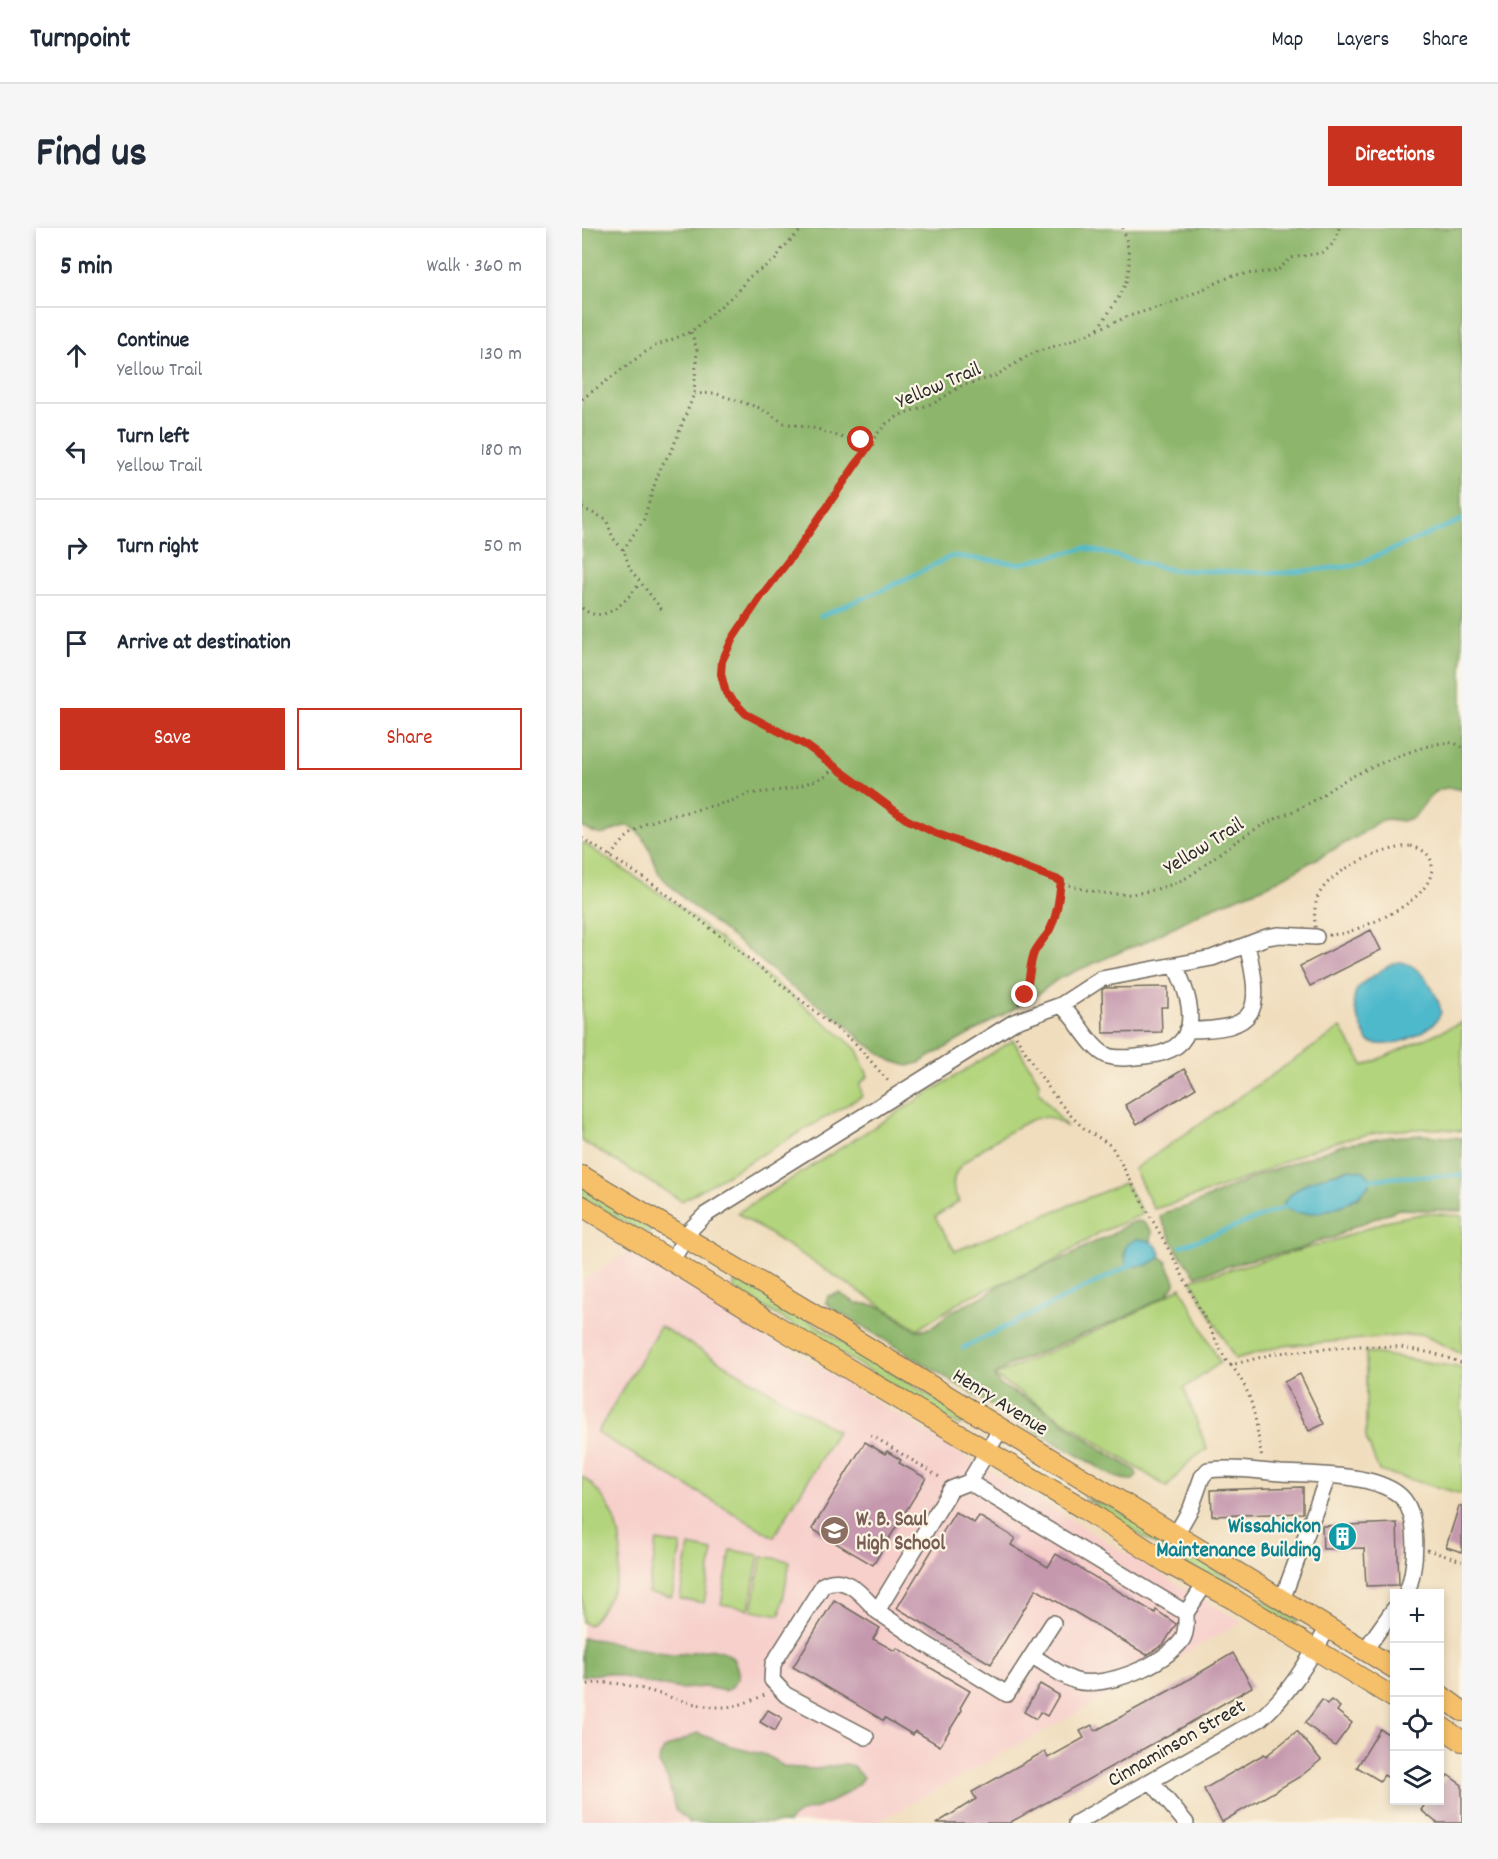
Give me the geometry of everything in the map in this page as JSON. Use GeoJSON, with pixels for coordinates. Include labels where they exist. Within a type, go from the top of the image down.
{"type":"FeatureCollection","features":[{"type":"Feature","properties":{"kind":"main road","name":"Henry Avenue"},"geometry":{"type":"LineString","coordinates":[[582,1176],[1390,1665]]}},
{"type":"Feature","properties":{"kind":"main road"},"geometry":{"type":"LineString","coordinates":[[582,1206],[790,1334],[988,1451],[1393,1697]]}},
{"type":"Feature","properties":{"kind":"main road"},"geometry":{"type":"LineString","coordinates":[[1443,1697],[1462,1711]]}},
{"type":"Feature","properties":{"kind":"main road"},"geometry":{"type":"LineString","coordinates":[[1444,1729],[1462,1741]]}},
{"type":"Feature","properties":{"kind":"street"},"geometry":{"type":"LineString","coordinates":[[672,1260],[684,1239],[705,1215],[1009,1024],[1061,1005],[1101,979],[1212,958],[1279,934],[1316,937]]}},
{"type":"Feature","properties":{"kind":"street"},"geometry":{"type":"LineString","coordinates":[[1187,1030],[1216,1030],[1236,1026],[1247,1017],[1253,1008],[1255,992],[1247,945]]}},
{"type":"Feature","properties":{"kind":"street"},"geometry":{"type":"LineString","coordinates":[[1061,1005],[1071,1013],[1102,1053],[1119,1058],[1161,1054],[1174,1049],[1186,1037],[1189,1004],[1186,987],[1175,966]]}},
{"type":"Feature","properties":{"kind":"street"},"geometry":{"type":"LineString","coordinates":[[877,1611],[951,1489],[962,1485],[988,1451],[1000,1430]]}},
{"type":"Feature","properties":{"kind":"street"},"geometry":{"type":"LineString","coordinates":[[1176,1536],[1191,1508],[1202,1477],[1208,1470],[1235,1468],[1366,1481],[1390,1489],[1406,1502],[1410,1510],[1414,1546],[1413,1573],[1407,1589]]}},
{"type":"Feature","properties":{"kind":"street"},"geometry":{"type":"LineString","coordinates":[[1282,1599],[1328,1476]]}},
{"type":"Feature","properties":{"kind":"street"},"geometry":{"type":"LineString","coordinates":[[962,1485],[1186,1613]]}},
{"type":"Feature","properties":{"kind":"street"},"geometry":{"type":"LineString","coordinates":[[866,1737],[786,1695],[772,1680],[773,1664],[823,1585],[830,1582],[846,1583],[858,1590],[877,1611],[1007,1694],[1053,1623]]}},
{"type":"Feature","properties":{"kind":"street"},"geometry":{"type":"LineString","coordinates":[[1032,1656],[1076,1681],[1105,1682],[1156,1662],[1182,1640],[1186,1629],[1186,1613],[1205,1584]]}},
{"type":"Feature","properties":{"kind":"street"},"geometry":{"type":"LineString","coordinates":[[1365,1650],[1390,1616]]}},
{"type":"Feature","properties":{"kind":"street","name":"Cinnaminson Street"},"geometry":{"type":"LineString","coordinates":[[1076,1823],[1260,1719],[1290,1688],[1329,1628]]}},
{"type":"Feature","properties":{"kind":"street"},"geometry":{"type":"LineString","coordinates":[[1151,1781],[1186,1823]]}},
{"type":"Feature","properties":{"kind":"path"},"geometry":{"type":"LineString","coordinates":[[582,399],[655,346],[691,332],[735,293],[754,272],[775,260],[782,249],[803,228]]}},
{"type":"Feature","properties":{"kind":"path"},"geometry":{"type":"LineString","coordinates":[[1097,330],[1124,288],[1130,268],[1123,228]]}},
{"type":"Feature","properties":{"kind":"path","name":"Yellow Trail"},"geometry":{"type":"LineString","coordinates":[[1339,228],[1334,242],[1321,253],[1292,258],[1277,271],[1234,275],[1172,303],[1113,322],[1071,341],[1033,353],[995,376],[961,386],[936,402],[900,415],[886,424],[733,638],[722,661],[721,674],[726,693],[746,714],[807,746],[906,819],[933,832],[1061,881],[1089,891],[1114,894],[1129,894],[1167,886],[1187,877],[1211,858],[1263,825],[1308,804],[1341,782],[1361,773],[1434,744],[1447,742],[1462,747]]}},
{"type":"Feature","properties":{"kind":"path"},"geometry":{"type":"LineString","coordinates":[[1107,315],[1113,322]]}},
{"type":"Feature","properties":{"kind":"path"},"geometry":{"type":"LineString","coordinates":[[623,550],[644,519],[662,465],[672,450],[694,394],[697,349],[691,332]]}},
{"type":"Feature","properties":{"kind":"path"},"geometry":{"type":"LineString","coordinates":[[694,394],[714,393],[760,408],[784,423],[818,429],[843,438],[867,441],[870,444]]}},
{"type":"Feature","properties":{"kind":"path"},"geometry":{"type":"LineString","coordinates":[[582,508],[606,519],[614,538],[623,550],[630,569],[663,611]]}},
{"type":"Feature","properties":{"kind":"path"},"geometry":{"type":"LineString","coordinates":[[582,608],[588,613],[596,614],[614,609],[623,604],[640,583]]}},
{"type":"Feature","properties":{"kind":"path"},"geometry":{"type":"LineString","coordinates":[[610,856],[627,837],[645,824],[732,801],[748,794],[791,789],[824,777],[835,767]]}},
{"type":"Feature","properties":{"kind":"path"},"geometry":{"type":"LineString","coordinates":[[582,838],[667,893],[855,1043],[898,1093]]}},
{"type":"Feature","properties":{"kind":"path"},"geometry":{"type":"LineString","coordinates":[[1411,846],[1427,854],[1432,868],[1429,879],[1418,895],[1402,907],[1346,932],[1316,937],[1317,897],[1322,889],[1350,866],[1399,847],[1411,846]]}},
{"type":"Feature","properties":{"kind":"path"},"geometry":{"type":"LineString","coordinates":[[1061,881],[1059,902],[1048,933],[1038,944],[1033,956],[1025,995],[1010,1014],[1009,1024],[1056,1098],[1086,1130],[1100,1136],[1112,1147],[1133,1182],[1226,1360],[1243,1380],[1256,1413],[1265,1471]]}},
{"type":"Feature","properties":{"kind":"path"},"geometry":{"type":"LineString","coordinates":[[1232,1365],[1277,1353],[1361,1346],[1401,1347],[1436,1354],[1462,1363]]}},
{"type":"Feature","properties":{"kind":"path"},"geometry":{"type":"LineString","coordinates":[[871,1436],[962,1485]]}},
{"type":"Feature","properties":{"kind":"path"},"geometry":{"type":"LineString","coordinates":[[1414,1546],[1462,1561]]}},
{"type":"Feature","properties":{"kind":"path"},"geometry":{"type":"LineString","coordinates":[[582,1686],[593,1683],[615,1684],[716,1707],[738,1705],[779,1689]]}},
{"type":"Feature","properties":{"kind":"shaded area","name":"W. B. Saul High School"},"geometry":{"type":"Polygon","coordinates":[[[628,1252],[1242,1622],[876,1823],[582,1823],[582,1281],[628,1252]]]}},
{"type":"Feature","properties":{"kind":"green space"},"geometry":{"type":"Polygon","coordinates":[[[582,228],[1462,228],[1462,790],[1445,788],[1438,790],[1428,798],[1414,817],[1402,821],[1388,819],[1379,821],[1358,836],[1267,886],[1208,909],[1141,944],[1058,979],[1033,998],[919,1063],[908,1066],[892,1061],[862,1041],[847,1025],[790,986],[685,900],[659,874],[648,845],[630,826],[617,828],[602,835],[582,827],[582,228]]]}},
{"type":"Feature","properties":{"kind":"green space"},"geometry":{"type":"Polygon","coordinates":[[[582,842],[676,904],[843,1037],[857,1050],[868,1076],[860,1084],[862,1096],[682,1201],[582,1141],[582,842]]]}},
{"type":"Feature","properties":{"kind":"green space"},"geometry":{"type":"Polygon","coordinates":[[[1462,1022],[1462,1131],[1408,1129],[1351,1138],[1308,1151],[1226,1186],[1154,1209],[1134,1169],[1341,1028],[1364,1066],[1462,1022]]]}},
{"type":"Feature","properties":{"kind":"green space"},"geometry":{"type":"Polygon","coordinates":[[[1013,1040],[1039,1082],[1039,1092],[1067,1127],[1049,1117],[1034,1119],[997,1140],[962,1165],[953,1183],[959,1201],[935,1217],[955,1251],[1125,1183],[1143,1214],[1099,1233],[1034,1270],[966,1298],[918,1329],[737,1213],[1013,1040]]]}},
{"type":"Feature","properties":{"kind":"green space"},"geometry":{"type":"Polygon","coordinates":[[[1421,1135],[1462,1138],[1462,1211],[1399,1209],[1353,1227],[1333,1238],[1323,1239],[1301,1249],[1245,1261],[1196,1276],[1178,1252],[1160,1217],[1166,1212],[1189,1206],[1259,1175],[1342,1145],[1390,1137],[1421,1135]],[[1351,1169],[1342,1171],[1306,1184],[1284,1202],[1284,1207],[1357,1199],[1369,1186],[1351,1169]]]}},
{"type":"Feature","properties":{"kind":"green space"},"geometry":{"type":"Polygon","coordinates":[[[582,1185],[651,1228],[651,1231],[647,1233],[634,1228],[582,1197],[582,1185]]]}},
{"type":"Feature","properties":{"kind":"green space"},"geometry":{"type":"Polygon","coordinates":[[[1427,1213],[1462,1216],[1462,1354],[1421,1334],[1281,1346],[1235,1359],[1191,1280],[1333,1241],[1389,1220],[1427,1213]]]}},
{"type":"Feature","properties":{"kind":"green space"},"geometry":{"type":"Polygon","coordinates":[[[1137,1221],[1143,1222],[1152,1231],[1151,1241],[1137,1239],[1125,1248],[1124,1257],[1147,1265],[1161,1257],[1166,1261],[1175,1281],[1167,1295],[1130,1315],[1010,1365],[994,1376],[1000,1385],[1041,1407],[1135,1470],[1137,1475],[1133,1480],[1119,1478],[1106,1472],[1021,1423],[832,1308],[826,1302],[828,1296],[839,1293],[856,1303],[883,1308],[916,1330],[924,1330],[936,1325],[948,1313],[986,1295],[1000,1285],[1073,1254],[1137,1221]]]}},
{"type":"Feature","properties":{"kind":"green space"},"geometry":{"type":"Polygon","coordinates":[[[739,1281],[808,1320],[963,1417],[963,1423],[959,1425],[734,1289],[734,1283],[739,1281]]]}},
{"type":"Feature","properties":{"kind":"green space"},"geometry":{"type":"Polygon","coordinates":[[[1181,1287],[1220,1363],[1184,1388],[1207,1449],[1190,1461],[1167,1487],[994,1376],[1113,1324],[1181,1287]]]}},
{"type":"Feature","properties":{"kind":"green space"},"geometry":{"type":"Polygon","coordinates":[[[660,1326],[837,1431],[774,1537],[597,1433],[660,1326]]]}},
{"type":"Feature","properties":{"kind":"green space"},"geometry":{"type":"Polygon","coordinates":[[[1366,1352],[1462,1368],[1462,1494],[1379,1471],[1366,1438],[1366,1352]]]}},
{"type":"Feature","properties":{"kind":"green space"},"geometry":{"type":"Polygon","coordinates":[[[582,1476],[599,1492],[611,1510],[618,1529],[621,1549],[619,1569],[613,1588],[603,1607],[589,1625],[582,1622],[582,1476]]]}},
{"type":"Feature","properties":{"kind":"green space"},"geometry":{"type":"Polygon","coordinates":[[[1083,1497],[1115,1509],[1297,1620],[1294,1625],[1186,1565],[1083,1497]]]}},
{"type":"Feature","properties":{"kind":"green space"},"geometry":{"type":"Polygon","coordinates":[[[657,1541],[681,1545],[672,1597],[648,1593],[657,1541]]]}},
{"type":"Feature","properties":{"kind":"green space"},"geometry":{"type":"Polygon","coordinates":[[[689,1546],[713,1551],[704,1603],[680,1599],[689,1546]]]}},
{"type":"Feature","properties":{"kind":"green space"},"geometry":{"type":"Polygon","coordinates":[[[731,1550],[759,1555],[749,1609],[721,1604],[731,1550]]]}},
{"type":"Feature","properties":{"kind":"green space"},"geometry":{"type":"Polygon","coordinates":[[[762,1556],[790,1561],[780,1615],[752,1610],[762,1556]]]}},
{"type":"Feature","properties":{"kind":"green space"},"geometry":{"type":"Polygon","coordinates":[[[582,1638],[675,1654],[720,1650],[734,1660],[739,1677],[730,1689],[725,1691],[705,1687],[681,1689],[607,1673],[582,1676],[582,1638]]]}},
{"type":"Feature","properties":{"kind":"green space"},"geometry":{"type":"Polygon","coordinates":[[[697,1733],[736,1748],[766,1755],[785,1767],[816,1769],[845,1764],[853,1766],[863,1777],[855,1787],[842,1796],[822,1806],[797,1814],[788,1823],[690,1823],[675,1809],[668,1780],[659,1763],[664,1749],[697,1733]]]}},
{"type":"Feature","properties":{"kind":"water"},"geometry":{"type":"Polygon","coordinates":[[[1398,962],[1406,963],[1420,973],[1432,988],[1441,1012],[1430,1027],[1420,1033],[1398,1042],[1376,1044],[1368,1041],[1359,1022],[1354,1000],[1355,994],[1365,981],[1398,962]]]}},
{"type":"Feature","properties":{"kind":"water"},"geometry":{"type":"Polygon","coordinates":[[[1351,1169],[1364,1171],[1371,1179],[1358,1196],[1346,1203],[1332,1209],[1305,1213],[1293,1212],[1284,1207],[1284,1202],[1291,1194],[1307,1183],[1323,1176],[1351,1169]]]}},
{"type":"Feature","properties":{"kind":"water"},"geometry":{"type":"Polygon","coordinates":[[[1137,1239],[1154,1244],[1161,1253],[1159,1259],[1147,1265],[1128,1267],[1125,1248],[1137,1239]]]}},
{"type":"Feature","properties":{"kind":"building"},"geometry":{"type":"Polygon","coordinates":[[[1371,930],[1381,950],[1310,986],[1300,966],[1371,930]]]}},
{"type":"Feature","properties":{"kind":"building"},"geometry":{"type":"Polygon","coordinates":[[[1168,987],[1168,1007],[1161,1007],[1162,1032],[1103,1033],[1102,990],[1105,988],[1168,987]]]}},
{"type":"Feature","properties":{"kind":"building"},"geometry":{"type":"Polygon","coordinates":[[[1184,1069],[1196,1088],[1137,1124],[1125,1105],[1184,1069]]]}},
{"type":"Feature","properties":{"kind":"building"},"geometry":{"type":"Polygon","coordinates":[[[1300,1374],[1324,1424],[1309,1431],[1284,1382],[1300,1374]]]}},
{"type":"Feature","properties":{"kind":"building"},"geometry":{"type":"Polygon","coordinates":[[[865,1442],[885,1454],[887,1451],[901,1460],[899,1463],[926,1478],[873,1565],[812,1529],[865,1442]]]}},
{"type":"Feature","properties":{"kind":"building"},"geometry":{"type":"Polygon","coordinates":[[[1303,1487],[1303,1513],[1212,1516],[1211,1490],[1303,1487]]]}},
{"type":"Feature","properties":{"kind":"building"},"geometry":{"type":"Polygon","coordinates":[[[1459,1506],[1462,1506],[1462,1552],[1446,1547],[1459,1506]]]}},
{"type":"Feature","properties":{"kind":"building"},"geometry":{"type":"Polygon","coordinates":[[[955,1512],[974,1523],[979,1516],[1015,1538],[1011,1545],[1048,1567],[1056,1554],[1155,1613],[1156,1610],[1176,1624],[1164,1644],[1147,1655],[1036,1589],[991,1664],[897,1608],[955,1512]]]}},
{"type":"Feature","properties":{"kind":"building"},"geometry":{"type":"Polygon","coordinates":[[[1397,1523],[1399,1585],[1366,1586],[1364,1548],[1323,1549],[1322,1526],[1397,1523]]]}},
{"type":"Feature","properties":{"kind":"building"},"geometry":{"type":"Polygon","coordinates":[[[834,1600],[880,1628],[873,1639],[895,1651],[897,1648],[970,1691],[960,1708],[962,1710],[940,1746],[915,1731],[913,1735],[885,1718],[884,1721],[793,1667],[834,1600]]]}},
{"type":"Feature","properties":{"kind":"building"},"geometry":{"type":"Polygon","coordinates":[[[1233,1653],[1252,1687],[1183,1727],[1009,1823],[937,1823],[976,1799],[972,1792],[1045,1751],[1048,1758],[1084,1738],[1080,1731],[1092,1725],[1095,1731],[1233,1653]]]}},
{"type":"Feature","properties":{"kind":"building"},"geometry":{"type":"Polygon","coordinates":[[[1040,1684],[1059,1695],[1047,1716],[1040,1712],[1036,1719],[1024,1712],[1040,1684]]]}},
{"type":"Feature","properties":{"kind":"building"},"geometry":{"type":"Polygon","coordinates":[[[1322,1700],[1327,1704],[1331,1700],[1340,1707],[1337,1711],[1352,1723],[1335,1746],[1305,1723],[1322,1700]]]}},
{"type":"Feature","properties":{"kind":"building"},"geometry":{"type":"Polygon","coordinates":[[[768,1710],[782,1718],[775,1731],[760,1722],[768,1710]]]}},
{"type":"Feature","properties":{"kind":"building"},"geometry":{"type":"Polygon","coordinates":[[[1380,1729],[1390,1735],[1390,1779],[1384,1775],[1380,1781],[1357,1767],[1380,1729]]]}},
{"type":"Feature","properties":{"kind":"building"},"geometry":{"type":"Polygon","coordinates":[[[1297,1731],[1321,1760],[1301,1776],[1222,1822],[1204,1789],[1264,1754],[1266,1756],[1297,1731]]]}},
{"type":"Feature","properties":{"kind":"building"},"geometry":{"type":"Polygon","coordinates":[[[1448,1775],[1462,1785],[1462,1823],[1437,1823],[1421,1810],[1424,1805],[1444,1805],[1444,1780],[1448,1775]]]}},
{"type":"Feature","properties":{"kind":"waterway"},"geometry":{"type":"LineString","coordinates":[[821,616],[887,588],[952,556],[1020,564],[1085,548],[1172,570],[1283,573],[1353,566],[1462,520]]}},
{"type":"Feature","properties":{"kind":"waterway"},"geometry":{"type":"LineString","coordinates":[[1367,1180],[1462,1175]]}},
{"type":"Feature","properties":{"kind":"waterway"},"geometry":{"type":"LineString","coordinates":[[1181,1246],[1288,1206]]}},
{"type":"Feature","properties":{"kind":"waterway"},"geometry":{"type":"LineString","coordinates":[[963,1348],[1133,1264]]}},
{"type":"Feature","properties":{"kind":"place","name":"W. B. Saul High School"},"geometry":{"type":"Point","coordinates":[835,1530]}},
{"type":"Feature","properties":{"kind":"place","name":"Wissahickon Maintenance Building"},"geometry":{"type":"Point","coordinates":[1342,1537]}},
{"type":"Feature","properties":{"kind":"route"},"geometry":{"type":"LineString","coordinates":[[861,440],[870,444],[733,638],[722,661],[722,684],[726,693],[746,714],[807,746],[906,819],[933,832],[1061,881],[1059,902],[1048,933],[1038,944],[1033,956],[1025,995]]}}]}
